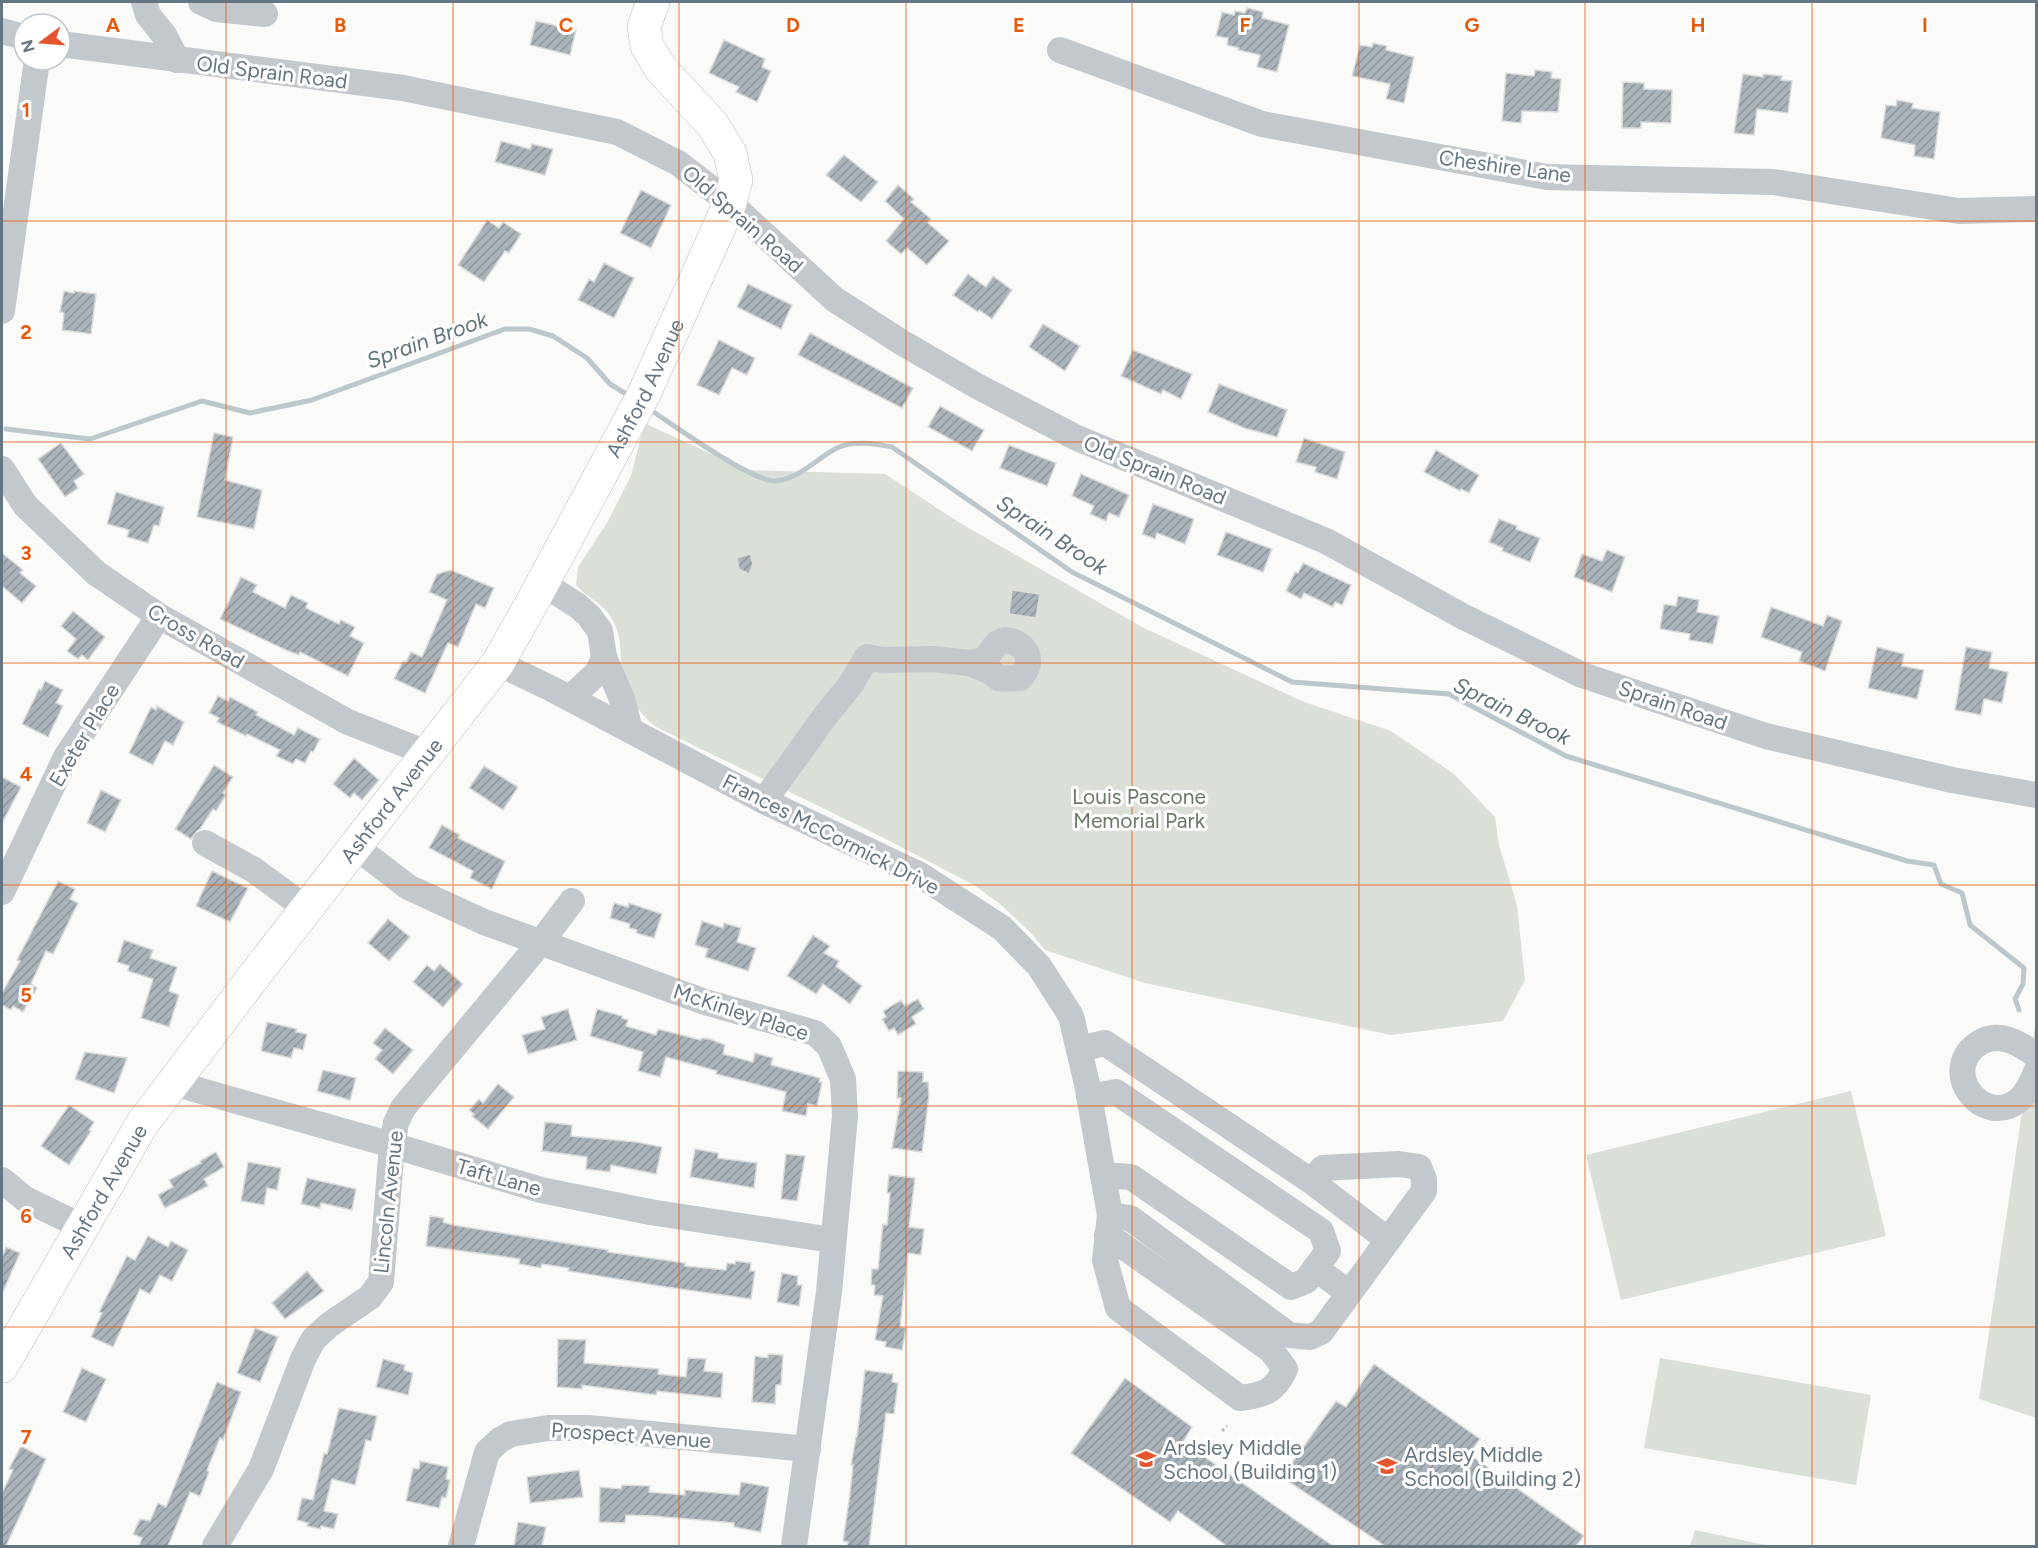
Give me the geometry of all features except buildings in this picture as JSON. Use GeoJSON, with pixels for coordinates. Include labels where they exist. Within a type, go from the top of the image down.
{"type":"FeatureCollection","features":[{"type":"Feature","properties":{"kind":"main road","name":"Ashford Avenue"},"geometry":{"type":"LineString","coordinates":[[2,1366],[142,1124],[498,663],[638,405],[730,203],[736,180],[730,153],[712,124],[661,69],[646,46],[644,26],[653,2]]}},
{"type":"Feature","properties":{"kind":"street"},"geometry":{"type":"LineString","coordinates":[[144,2],[147,15],[164,35],[177,60]]}},
{"type":"Feature","properties":{"kind":"street"},"geometry":{"type":"LineString","coordinates":[[201,2],[216,9],[265,14]]}},
{"type":"Feature","properties":{"kind":"street","name":"Old Sprain Road"},"geometry":{"type":"LineString","coordinates":[[72,46],[403,88],[617,132],[678,163],[730,203],[834,299],[901,342],[977,386],[1077,438],[1336,546]]}},
{"type":"Feature","properties":{"kind":"street","name":"Cheshire Lane"},"geometry":{"type":"LineString","coordinates":[[1060,50],[1262,124],[1547,177],[1773,182],[1959,211],[2037,209]]}},
{"type":"Feature","properties":{"kind":"street"},"geometry":{"type":"LineString","coordinates":[[2,311],[6,255],[36,72]]}},
{"type":"Feature","properties":{"kind":"street","name":"Cross Road"},"geometry":{"type":"LineString","coordinates":[[2,469],[25,505],[96,573],[159,616],[348,722],[427,753]]}},
{"type":"Feature","properties":{"kind":"street","name":"Sprain Road"},"geometry":{"type":"LineString","coordinates":[[1336,546],[1462,616],[1582,675],[1766,736],[1952,780],[2037,795]]}},
{"type":"Feature","properties":{"kind":"street"},"geometry":{"type":"LineString","coordinates":[[542,583],[578,606],[600,631],[604,657],[622,699],[630,730]]}},
{"type":"Feature","properties":{"kind":"street","name":"Exeter Place"},"geometry":{"type":"LineString","coordinates":[[2,892],[66,757],[159,616]]}},
{"type":"Feature","properties":{"kind":"street"},"geometry":{"type":"LineString","coordinates":[[570,698],[598,672],[604,657]]}},
{"type":"Feature","properties":{"kind":"street"},"geometry":{"type":"LineString","coordinates":[[764,801],[851,684],[867,657],[882,660],[933,658],[969,663]]}},
{"type":"Feature","properties":{"kind":"street","name":"Frances McCormick Drive"},"geometry":{"type":"LineString","coordinates":[[498,663],[570,698],[764,801],[920,875],[1002,928],[1040,966],[1071,1016],[1103,1175],[1107,1237],[1118,1308],[1240,1398],[1262,1395],[1280,1382],[1285,1369],[1270,1350],[1107,1237]]}},
{"type":"Feature","properties":{"kind":"street"},"geometry":{"type":"LineString","coordinates":[[205,843],[254,870],[307,909]]}},
{"type":"Feature","properties":{"kind":"street","name":"McKinley Place"},"geometry":{"type":"LineString","coordinates":[[356,847],[408,887],[484,921],[705,1002],[814,1033],[829,1046],[843,1079],[844,1116],[829,1292],[794,1546]]}},
{"type":"Feature","properties":{"kind":"street","name":"Lincoln Avenue"},"geometry":{"type":"LineString","coordinates":[[215,1546],[261,1469],[303,1359],[313,1341],[329,1325],[370,1297],[381,1282],[392,1145],[396,1123],[404,1108],[572,901]]}},
{"type":"Feature","properties":{"kind":"street"},"geometry":{"type":"LineString","coordinates":[[2037,1034],[2035,1042],[2037,1053]]}},
{"type":"Feature","properties":{"kind":"street"},"geometry":{"type":"LineString","coordinates":[[2037,1053],[2001,1037],[1987,1039],[1972,1048],[1963,1062],[1963,1079],[1970,1093],[1980,1103],[1992,1107],[2005,1106],[2019,1100],[2030,1087],[2037,1072]]}},
{"type":"Feature","properties":{"kind":"street"},"geometry":{"type":"LineString","coordinates":[[1079,1049],[1105,1043],[1311,1181],[1388,1240]]}},
{"type":"Feature","properties":{"kind":"street","name":"Taft Lane"},"geometry":{"type":"LineString","coordinates":[[173,1083],[552,1192],[650,1212],[832,1240]]}},
{"type":"Feature","properties":{"kind":"street"},"geometry":{"type":"LineString","coordinates":[[1089,1097],[1116,1092],[1321,1231],[1328,1251],[1306,1281],[1291,1287],[1131,1177],[1103,1175]]}},
{"type":"Feature","properties":{"kind":"street"},"geometry":{"type":"LineString","coordinates":[[1107,1237],[1130,1218],[1289,1335],[1310,1337],[1321,1332],[1424,1191],[1424,1179],[1419,1167],[1398,1164],[1323,1168],[1311,1181]]}},
{"type":"Feature","properties":{"kind":"street"},"geometry":{"type":"LineString","coordinates":[[2,1180],[25,1199],[82,1227]]}},
{"type":"Feature","properties":{"kind":"street"},"geometry":{"type":"LineString","coordinates":[[1315,1268],[1349,1293]]}},
{"type":"Feature","properties":{"kind":"street","name":"Prospect Avenue"},"geometry":{"type":"LineString","coordinates":[[461,1546],[487,1452],[500,1440],[512,1434],[548,1428],[588,1428],[808,1449]]}},
{"type":"Feature","properties":{"kind":"path"},"geometry":{"type":"LineString","coordinates":[[1222,1431],[1227,1426]]}},
{"type":"Feature","properties":{"kind":"green space","name":"Louis Pascone Memorial Park"},"geometry":{"type":"Polygon","coordinates":[[[646,424],[746,470],[885,474],[960,523],[1142,627],[1304,702],[1391,731],[1454,774],[1495,817],[1499,845],[1517,905],[1525,980],[1503,1021],[1391,1035],[1145,983],[1045,950],[1030,932],[1000,904],[974,885],[878,835],[656,727],[638,709],[626,687],[619,636],[615,625],[607,612],[576,585],[578,567],[607,523],[631,476],[646,424]]]}},
{"type":"Feature","properties":{"kind":"green space"},"geometry":{"type":"Polygon","coordinates":[[[2036,1019],[2036,1418],[1979,1399],[2036,1019]]]}},
{"type":"Feature","properties":{"kind":"green space"},"geometry":{"type":"Polygon","coordinates":[[[1851,1091],[1886,1236],[1621,1300],[1586,1155],[1851,1091]]]}},
{"type":"Feature","properties":{"kind":"green space"},"geometry":{"type":"Polygon","coordinates":[[[1660,1358],[1871,1395],[1856,1485],[1644,1448],[1660,1358]]]}},
{"type":"Feature","properties":{"kind":"green space"},"geometry":{"type":"Polygon","coordinates":[[[1695,1530],[1770,1546],[1690,1546],[1695,1530]]]}},
{"type":"Feature","properties":{"kind":"waterway","name":"Sprain Brook"},"geometry":{"type":"LineString","coordinates":[[6,429],[90,439],[202,401],[250,413],[312,400],[505,329],[529,329],[553,336],[587,358],[610,384],[631,397]]}},
{"type":"Feature","properties":{"kind":"waterway","name":"Sprain Brook"},"geometry":{"type":"LineString","coordinates":[[649,409],[731,463],[764,479],[776,481],[808,468],[830,452],[843,446],[864,443],[892,447],[1072,572],[1292,682],[1449,694],[1566,756],[1907,861],[1934,865],[1941,884],[1962,893],[1970,925],[2024,968],[2023,984],[2015,999],[2019,1010]]}},
{"type":"Feature","properties":{"kind":"place","name":"Ardsley Middle School (Building 1)"},"geometry":{"type":"Point","coordinates":[1146,1459]}},
{"type":"Feature","properties":{"kind":"place","name":"Ardsley Middle School (Building 2)"},"geometry":{"type":"Point","coordinates":[1387,1466]}}]}
